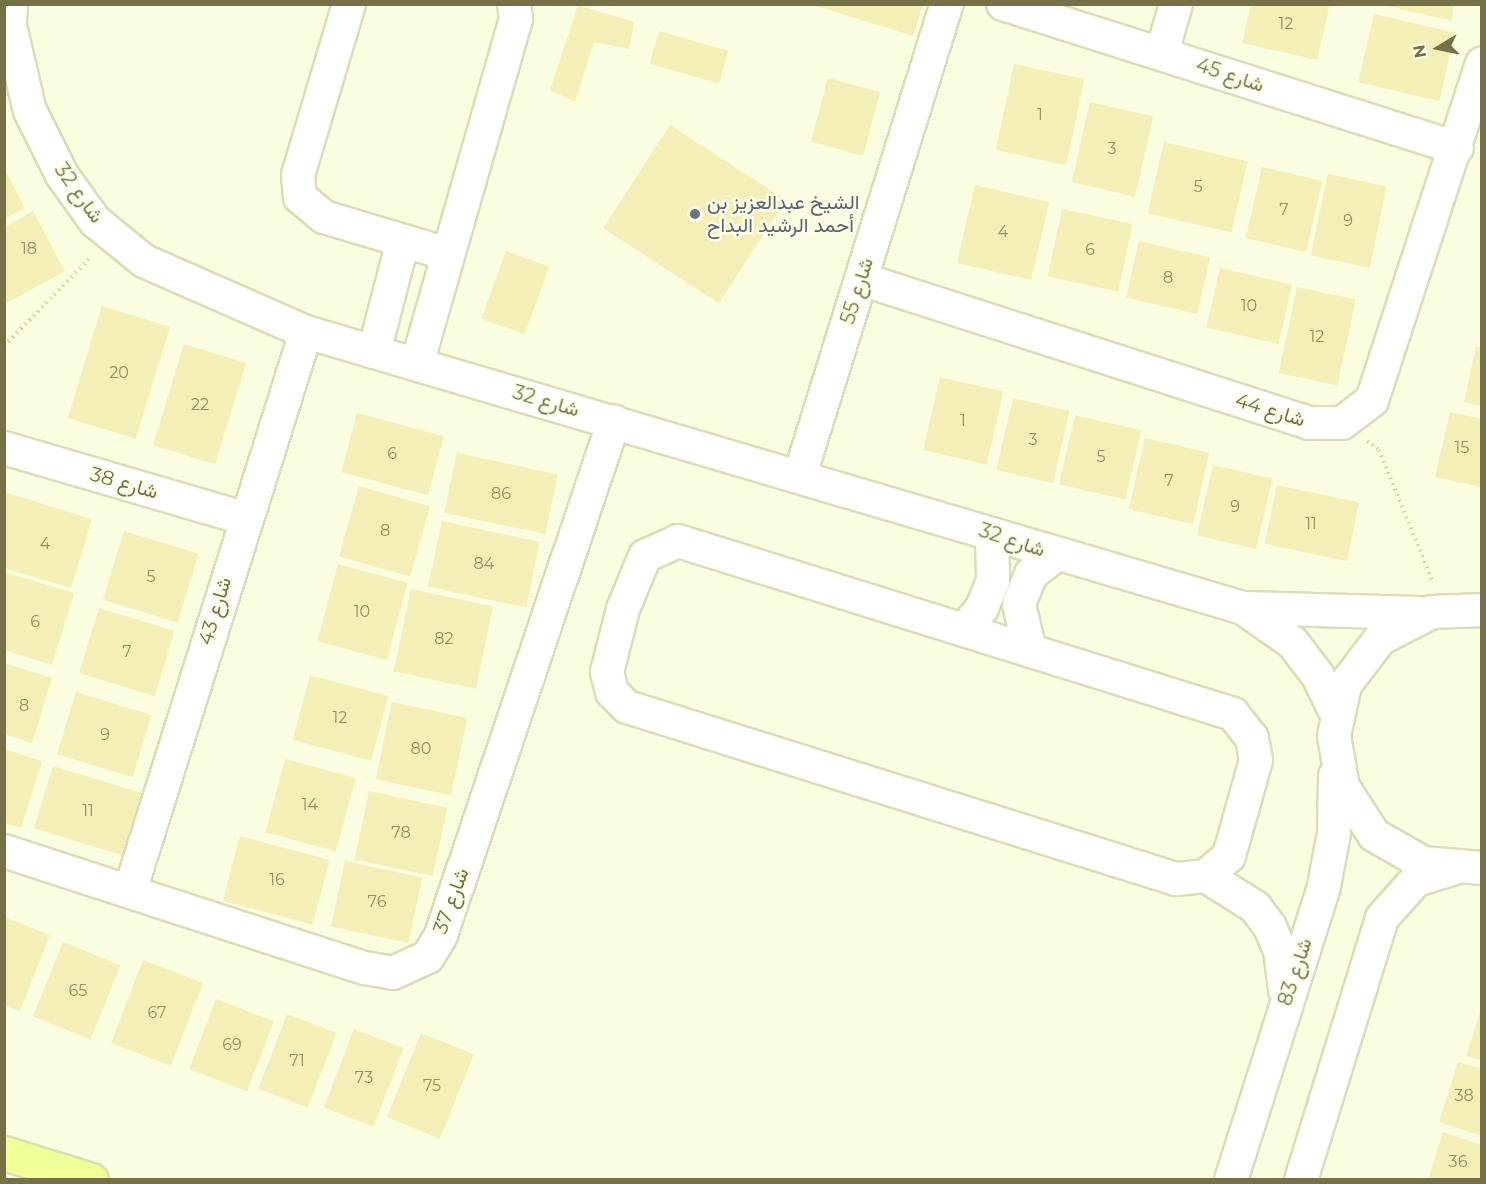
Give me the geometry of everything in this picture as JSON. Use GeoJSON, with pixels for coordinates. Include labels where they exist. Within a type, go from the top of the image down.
{"type":"FeatureCollection","features":[{"type":"Feature","properties":{"kind":"main road"},"geometry":{"type":"LineString","coordinates":[[4,1153],[91,1179]]}},
{"type":"Feature","properties":{"kind":"street","name":"شارع 32"},"geometry":{"type":"LineString","coordinates":[[11,4],[10,26],[30,111],[62,175],[112,235],[144,261],[306,332],[800,475],[1056,555],[1243,608],[1482,610]]}},
{"type":"Feature","properties":{"kind":"street"},"geometry":{"type":"LineString","coordinates":[[349,4],[298,175],[300,198],[316,214],[447,254]]}},
{"type":"Feature","properties":{"kind":"street"},"geometry":{"type":"LineString","coordinates":[[417,364],[516,19],[514,4]]}},
{"type":"Feature","properties":{"kind":"street","name":"شارع 55"},"geometry":{"type":"LineString","coordinates":[[800,475],[947,4]]}},
{"type":"Feature","properties":{"kind":"street","name":"شارع 45"},"geometry":{"type":"LineString","coordinates":[[1003,4],[1457,148]]}},
{"type":"Feature","properties":{"kind":"street"},"geometry":{"type":"LineString","coordinates":[[1162,53],[1176,4]]}},
{"type":"Feature","properties":{"kind":"street"},"geometry":{"type":"LineString","coordinates":[[1342,423],[1372,400],[1457,148],[1482,64]]}},
{"type":"Feature","properties":{"kind":"street"},"geometry":{"type":"LineString","coordinates":[[375,352],[403,241]]}},
{"type":"Feature","properties":{"kind":"street","name":"شارع 44"},"geometry":{"type":"LineString","coordinates":[[861,279],[1309,423],[1342,423]]}},
{"type":"Feature","properties":{"kind":"street","name":"شارع 43"},"geometry":{"type":"LineString","coordinates":[[130,891],[244,518],[306,332]]}},
{"type":"Feature","properties":{"kind":"street","name":"شارع 37"},"geometry":{"type":"LineString","coordinates":[[4,851],[365,968],[393,973],[428,957],[441,935],[614,421]]}},
{"type":"Feature","properties":{"kind":"street","name":"شارع 38"},"geometry":{"type":"LineString","coordinates":[[4,448],[244,518]]}},
{"type":"Feature","properties":{"kind":"street"},"geometry":{"type":"LineString","coordinates":[[964,630],[982,608],[993,581],[992,534]]}},
{"type":"Feature","properties":{"kind":"street"},"geometry":{"type":"LineString","coordinates":[[678,541],[1030,651],[1223,709],[1241,720],[1252,738],[1256,760],[1229,856],[1206,876],[1176,879],[627,706],[608,682],[638,565],[655,548],[678,541]]}},
{"type":"Feature","properties":{"kind":"street"},"geometry":{"type":"LineString","coordinates":[[1030,651],[1019,604],[1031,574],[1056,555]]}},
{"type":"Feature","properties":{"kind":"street","name":"شارع 32"},"geometry":{"type":"LineString","coordinates":[[1243,608],[1293,644],[1318,676],[1336,713]]}},
{"type":"Feature","properties":{"kind":"street"},"geometry":{"type":"LineString","coordinates":[[1336,713],[1360,660],[1380,639],[1438,611]]}},
{"type":"Feature","properties":{"kind":"street","name":"شارع 83"},"geometry":{"type":"LineString","coordinates":[[1231,1179],[1330,860],[1336,713]]}},
{"type":"Feature","properties":{"kind":"street"},"geometry":{"type":"LineString","coordinates":[[1335,760],[1356,813],[1374,835],[1397,852],[1467,869]]}},
{"type":"Feature","properties":{"kind":"street"},"geometry":{"type":"LineString","coordinates":[[1301,1179],[1382,918],[1416,880],[1467,869]]}},
{"type":"Feature","properties":{"kind":"street"},"geometry":{"type":"LineString","coordinates":[[1206,876],[1255,907],[1270,927],[1286,975],[1285,1000]]}},
{"type":"Feature","properties":{"kind":"path"},"geometry":{"type":"LineString","coordinates":[[4,346],[112,235]]}},
{"type":"Feature","properties":{"kind":"path"},"geometry":{"type":"LineString","coordinates":[[1342,423],[1379,450],[1438,611]]}},
{"type":"Feature","properties":{"kind":"building"},"geometry":{"type":"Polygon","coordinates":[[[810,4],[923,4],[913,36],[810,4]]]}},
{"type":"Feature","properties":{"kind":"building"},"geometry":{"type":"Polygon","coordinates":[[[1251,4],[1330,4],[1317,60],[1242,43],[1251,4]]]}},
{"type":"Feature","properties":{"kind":"building"},"geometry":{"type":"Polygon","coordinates":[[[1380,4],[1454,4],[1451,21],[1380,4]]]}},
{"type":"Feature","properties":{"kind":"building"},"geometry":{"type":"Polygon","coordinates":[[[578,5],[634,22],[629,49],[594,42],[575,102],[550,90],[578,5]]]}},
{"type":"Feature","properties":{"kind":"building"},"geometry":{"type":"Polygon","coordinates":[[[1374,14],[1455,33],[1439,101],[1358,82],[1374,14]]]}},
{"type":"Feature","properties":{"kind":"building"},"geometry":{"type":"Polygon","coordinates":[[[659,31],[728,51],[719,84],[650,64],[659,31]]]}},
{"type":"Feature","properties":{"kind":"building"},"geometry":{"type":"Polygon","coordinates":[[[1014,64],[1084,79],[1066,165],[996,150],[1014,64]]]}},
{"type":"Feature","properties":{"kind":"building"},"geometry":{"type":"Polygon","coordinates":[[[828,78],[880,92],[863,156],[811,142],[828,78]]]}},
{"type":"Feature","properties":{"kind":"building"},"geometry":{"type":"Polygon","coordinates":[[[1090,102],[1153,117],[1135,197],[1072,182],[1090,102]]]}},
{"type":"Feature","properties":{"kind":"building","name":"الشيخ عبدالعزيز بن أحمد الرشيد البداح"},"geometry":{"type":"Polygon","coordinates":[[[670,125],[786,200],[719,303],[603,228],[670,125]]]}},
{"type":"Feature","properties":{"kind":"building"},"geometry":{"type":"Polygon","coordinates":[[[1164,142],[1248,161],[1231,232],[1148,213],[1164,142]]]}},
{"type":"Feature","properties":{"kind":"building"},"geometry":{"type":"Polygon","coordinates":[[[1262,167],[1322,181],[1306,252],[1246,238],[1262,167]]]}},
{"type":"Feature","properties":{"kind":"building"},"geometry":{"type":"Polygon","coordinates":[[[4,168],[25,208],[4,219],[4,168]]]}},
{"type":"Feature","properties":{"kind":"building"},"geometry":{"type":"Polygon","coordinates":[[[1328,174],[1387,186],[1369,268],[1311,255],[1328,174]]]}},
{"type":"Feature","properties":{"kind":"building"},"geometry":{"type":"Polygon","coordinates":[[[975,185],[1049,202],[1031,280],[957,263],[975,185]]]}},
{"type":"Feature","properties":{"kind":"building"},"geometry":{"type":"Polygon","coordinates":[[[1062,209],[1132,224],[1118,291],[1048,276],[1062,209]]]}},
{"type":"Feature","properties":{"kind":"building"},"geometry":{"type":"Polygon","coordinates":[[[33,211],[65,271],[5,304],[5,227],[33,211]]]}},
{"type":"Feature","properties":{"kind":"building"},"geometry":{"type":"Polygon","coordinates":[[[1139,241],[1210,257],[1197,314],[1126,298],[1139,241]]]}},
{"type":"Feature","properties":{"kind":"building"},"geometry":{"type":"Polygon","coordinates":[[[506,251],[549,267],[525,334],[481,319],[506,251]]]}},
{"type":"Feature","properties":{"kind":"building"},"geometry":{"type":"Polygon","coordinates":[[[1220,268],[1292,285],[1278,344],[1206,327],[1220,268]]]}},
{"type":"Feature","properties":{"kind":"building"},"geometry":{"type":"Polygon","coordinates":[[[1297,287],[1356,299],[1337,386],[1279,373],[1297,287]]]}},
{"type":"Feature","properties":{"kind":"building"},"geometry":{"type":"Polygon","coordinates":[[[102,306],[170,327],[136,439],[68,418],[102,306]]]}},
{"type":"Feature","properties":{"kind":"building"},"geometry":{"type":"Polygon","coordinates":[[[184,344],[246,363],[215,464],[153,445],[184,344]]]}},
{"type":"Feature","properties":{"kind":"building"},"geometry":{"type":"Polygon","coordinates":[[[1476,346],[1482,348],[1482,406],[1464,402],[1476,346]]]}},
{"type":"Feature","properties":{"kind":"building"},"geometry":{"type":"Polygon","coordinates":[[[940,377],[1003,392],[986,465],[923,450],[940,377]]]}},
{"type":"Feature","properties":{"kind":"building"},"geometry":{"type":"Polygon","coordinates":[[[1013,398],[1070,411],[1053,483],[996,470],[1013,398]]]}},
{"type":"Feature","properties":{"kind":"building"},"geometry":{"type":"Polygon","coordinates":[[[1450,412],[1482,419],[1482,487],[1435,477],[1450,412]]]}},
{"type":"Feature","properties":{"kind":"building"},"geometry":{"type":"Polygon","coordinates":[[[357,413],[444,436],[428,495],[341,472],[357,413]]]}},
{"type":"Feature","properties":{"kind":"building"},"geometry":{"type":"Polygon","coordinates":[[[1075,415],[1141,430],[1125,499],[1059,484],[1075,415]]]}},
{"type":"Feature","properties":{"kind":"building"},"geometry":{"type":"Polygon","coordinates":[[[1145,438],[1209,453],[1193,524],[1129,509],[1145,438]]]}},
{"type":"Feature","properties":{"kind":"building"},"geometry":{"type":"Polygon","coordinates":[[[457,453],[558,474],[545,534],[444,513],[457,453]]]}},
{"type":"Feature","properties":{"kind":"building"},"geometry":{"type":"Polygon","coordinates":[[[1213,465],[1272,479],[1256,549],[1197,535],[1213,465]]]}},
{"type":"Feature","properties":{"kind":"building"},"geometry":{"type":"Polygon","coordinates":[[[1277,485],[1359,502],[1347,561],[1265,544],[1277,485]]]}},
{"type":"Feature","properties":{"kind":"building"},"geometry":{"type":"Polygon","coordinates":[[[359,486],[430,506],[410,577],[339,556],[359,486]]]}},
{"type":"Feature","properties":{"kind":"building"},"geometry":{"type":"Polygon","coordinates":[[[4,492],[92,519],[71,588],[4,568],[4,492]]]}},
{"type":"Feature","properties":{"kind":"building"},"geometry":{"type":"Polygon","coordinates":[[[442,521],[540,542],[526,607],[428,587],[442,521]]]}},
{"type":"Feature","properties":{"kind":"building"},"geometry":{"type":"Polygon","coordinates":[[[124,531],[199,554],[178,623],[103,600],[124,531]]]}},
{"type":"Feature","properties":{"kind":"building"},"geometry":{"type":"Polygon","coordinates":[[[338,564],[408,583],[387,660],[317,641],[338,564]]]}},
{"type":"Feature","properties":{"kind":"building"},"geometry":{"type":"Polygon","coordinates":[[[4,572],[74,593],[52,665],[4,650],[4,572]]]}},
{"type":"Feature","properties":{"kind":"building"},"geometry":{"type":"Polygon","coordinates":[[[411,589],[493,606],[476,689],[394,671],[411,589]]]}},
{"type":"Feature","properties":{"kind":"building"},"geometry":{"type":"Polygon","coordinates":[[[99,608],[175,631],[155,696],[79,673],[99,608]]]}},
{"type":"Feature","properties":{"kind":"building"},"geometry":{"type":"Polygon","coordinates":[[[4,663],[52,678],[32,743],[4,734],[4,663]]]}},
{"type":"Feature","properties":{"kind":"building"},"geometry":{"type":"Polygon","coordinates":[[[310,675],[388,696],[371,761],[293,740],[310,675]]]}},
{"type":"Feature","properties":{"kind":"building"},"geometry":{"type":"Polygon","coordinates":[[[76,692],[152,715],[133,777],[57,754],[76,692]]]}},
{"type":"Feature","properties":{"kind":"building"},"geometry":{"type":"Polygon","coordinates":[[[392,702],[467,718],[451,795],[376,779],[392,702]]]}},
{"type":"Feature","properties":{"kind":"building"},"geometry":{"type":"Polygon","coordinates":[[[4,749],[42,761],[21,828],[4,823],[4,749]]]}},
{"type":"Feature","properties":{"kind":"building"},"geometry":{"type":"Polygon","coordinates":[[[285,759],[356,778],[336,851],[265,832],[285,759]]]}},
{"type":"Feature","properties":{"kind":"building"},"geometry":{"type":"Polygon","coordinates":[[[53,766],[143,793],[124,856],[34,828],[53,766]]]}},
{"type":"Feature","properties":{"kind":"building"},"geometry":{"type":"Polygon","coordinates":[[[369,791],[447,808],[433,876],[354,859],[369,791]]]}},
{"type":"Feature","properties":{"kind":"building"},"geometry":{"type":"Polygon","coordinates":[[[240,836],[330,860],[312,925],[223,901],[240,836]]]}},
{"type":"Feature","properties":{"kind":"building"},"geometry":{"type":"Polygon","coordinates":[[[345,861],[422,877],[408,943],[331,927],[345,861]]]}},
{"type":"Feature","properties":{"kind":"building"},"geometry":{"type":"Polygon","coordinates":[[[4,917],[50,935],[20,1011],[4,1005],[4,917]]]}},
{"type":"Feature","properties":{"kind":"building"},"geometry":{"type":"Polygon","coordinates":[[[63,942],[120,965],[91,1039],[33,1016],[63,942]]]}},
{"type":"Feature","properties":{"kind":"building"},"geometry":{"type":"Polygon","coordinates":[[[143,960],[203,983],[171,1066],[111,1043],[143,960]]]}},
{"type":"Feature","properties":{"kind":"building"},"geometry":{"type":"Polygon","coordinates":[[[216,999],[274,1021],[247,1091],[189,1069],[216,999]]]}},
{"type":"Feature","properties":{"kind":"building"},"geometry":{"type":"Polygon","coordinates":[[[1482,1010],[1482,1061],[1466,1056],[1482,1010]]]}},
{"type":"Feature","properties":{"kind":"building"},"geometry":{"type":"Polygon","coordinates":[[[287,1014],[336,1033],[308,1108],[258,1089],[287,1014]]]}},
{"type":"Feature","properties":{"kind":"building"},"geometry":{"type":"Polygon","coordinates":[[[354,1029],[403,1048],[373,1126],[324,1107],[354,1029]]]}},
{"type":"Feature","properties":{"kind":"building"},"geometry":{"type":"Polygon","coordinates":[[[421,1033],[474,1054],[440,1139],[387,1117],[421,1033]]]}},
{"type":"Feature","properties":{"kind":"building"},"geometry":{"type":"Polygon","coordinates":[[[1458,1062],[1482,1069],[1482,1136],[1439,1122],[1458,1062]]]}},
{"type":"Feature","properties":{"kind":"building"},"geometry":{"type":"Polygon","coordinates":[[[1443,1132],[1482,1145],[1482,1180],[1428,1180],[1443,1132]]]}},
{"type":"Feature","properties":{"kind":"place","name":"الشيخ عبدالعزيز بن أحمد الرشيد البداح"},"geometry":{"type":"Point","coordinates":[695,214]}}]}
